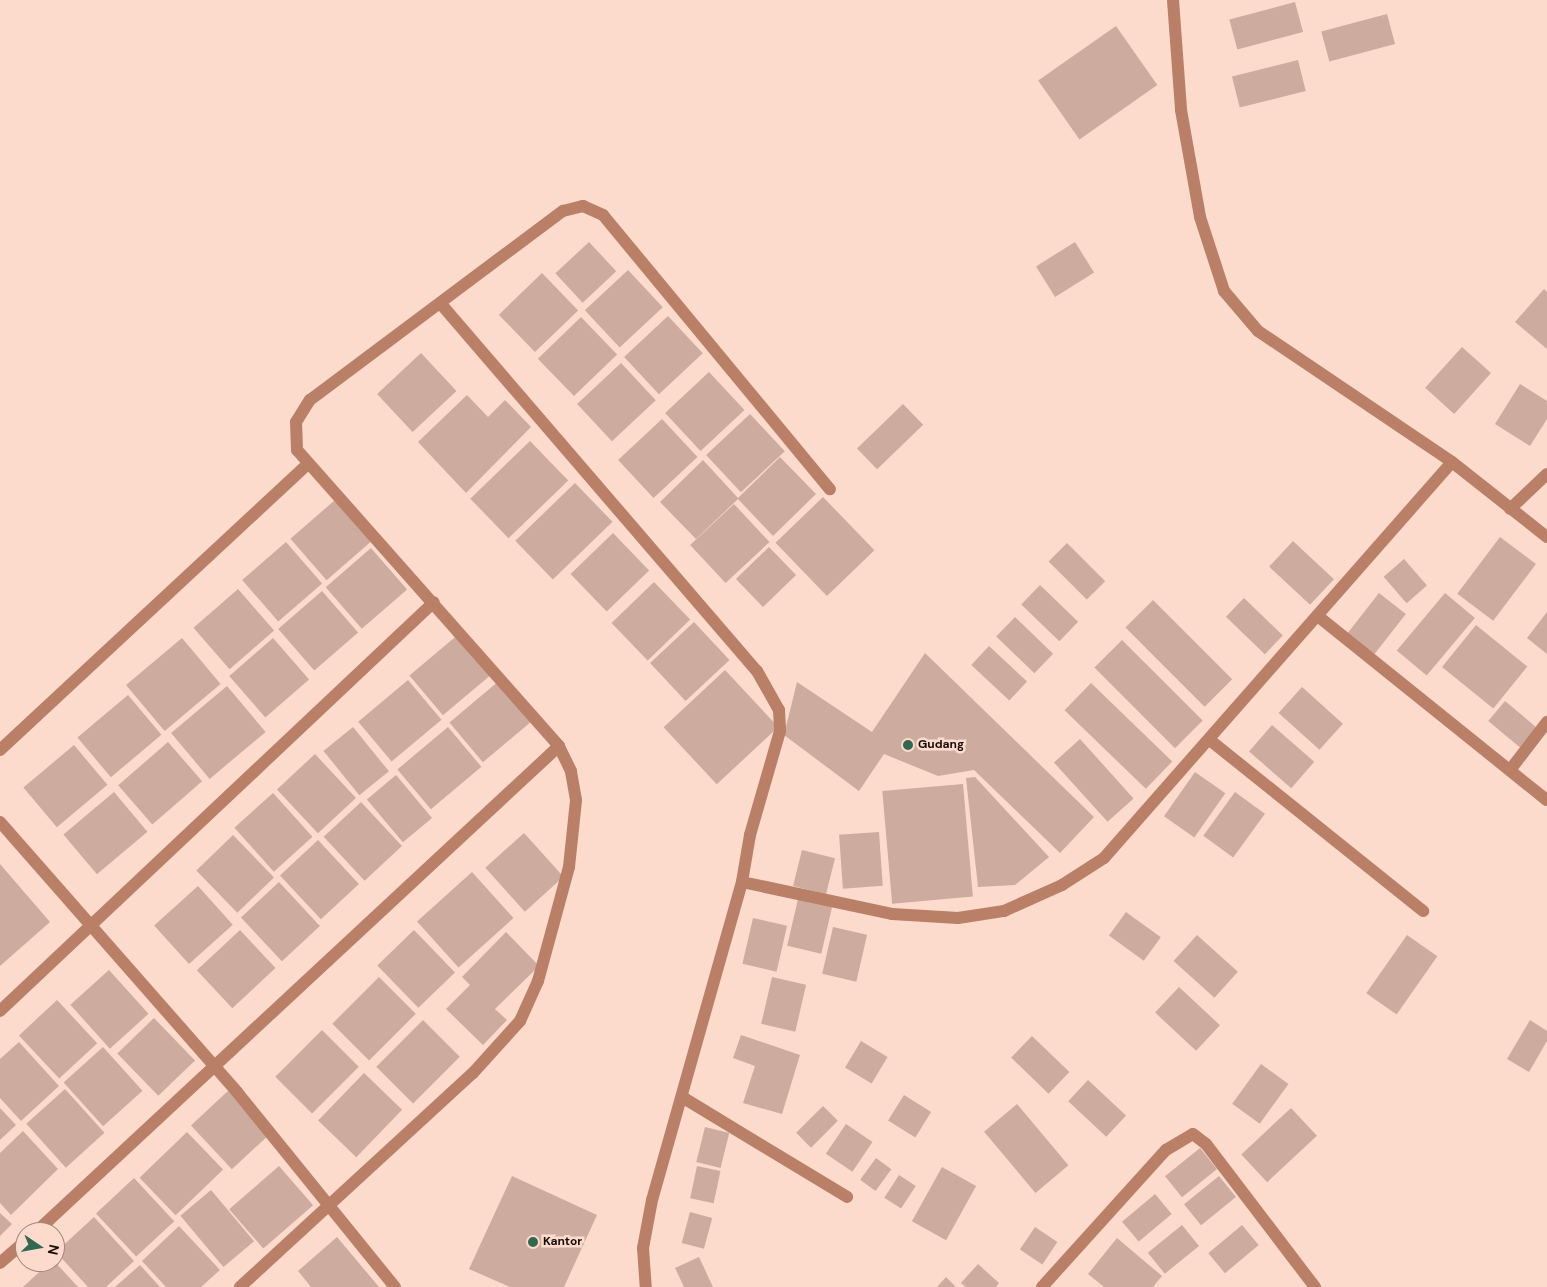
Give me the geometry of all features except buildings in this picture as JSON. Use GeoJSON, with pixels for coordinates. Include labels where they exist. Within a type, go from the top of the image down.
{"type":"FeatureCollection","features":[{"type":"Feature","properties":{"kind":"street"},"geometry":{"type":"LineString","coordinates":[[1173,0],[1180,110],[1200,217],[1224,291],[1258,330],[1452,462],[1547,537]]}},
{"type":"Feature","properties":{"kind":"street"},"geometry":{"type":"LineString","coordinates":[[240,1287],[506,1040],[531,1001],[569,867],[574,828],[574,784],[559,746],[434,602],[308,464],[295,439],[304,407],[563,211],[576,206],[593,209],[603,215],[830,489]]}},
{"type":"Feature","properties":{"kind":"street"},"geometry":{"type":"LineString","coordinates":[[441,304],[706,609],[776,700],[780,731],[750,835],[742,882],[646,1228],[646,1287]]}},
{"type":"Feature","properties":{"kind":"street"},"geometry":{"type":"LineString","coordinates":[[742,882],[892,914],[958,918],[1004,911],[1062,886],[1104,858],[1211,741],[1452,462]]}},
{"type":"Feature","properties":{"kind":"street"},"geometry":{"type":"LineString","coordinates":[[0,750],[308,464]]}},
{"type":"Feature","properties":{"kind":"street"},"geometry":{"type":"LineString","coordinates":[[1510,509],[1547,474]]}},
{"type":"Feature","properties":{"kind":"street"},"geometry":{"type":"LineString","coordinates":[[0,1011],[434,602]]}},
{"type":"Feature","properties":{"kind":"street"},"geometry":{"type":"LineString","coordinates":[[1319,617],[1547,800]]}},
{"type":"Feature","properties":{"kind":"street"},"geometry":{"type":"LineString","coordinates":[[1510,770],[1547,722]]}},
{"type":"Feature","properties":{"kind":"street"},"geometry":{"type":"LineString","coordinates":[[1211,741],[1423,911]]}},
{"type":"Feature","properties":{"kind":"street"},"geometry":{"type":"LineString","coordinates":[[47,1222],[216,1068],[559,746]]}},
{"type":"Feature","properties":{"kind":"street"},"geometry":{"type":"LineString","coordinates":[[0,822],[216,1068],[330,1205],[395,1287]]}},
{"type":"Feature","properties":{"kind":"street"},"geometry":{"type":"LineString","coordinates":[[682,1097],[847,1197]]}},
{"type":"Feature","properties":{"kind":"street"},"geometry":{"type":"LineString","coordinates":[[1042,1287],[1166,1150],[1193,1134],[1206,1144],[1315,1287]]}},
{"type":"Feature","properties":{"kind":"street"},"geometry":{"type":"LineString","coordinates":[[0,1262],[15,1249]]}},
{"type":"Feature","properties":{"kind":"place","name":"Gudang"},"geometry":{"type":"Point","coordinates":[908,745]}},
{"type":"Feature","properties":{"kind":"place","name":"Kantor"},"geometry":{"type":"Point","coordinates":[533,1242]}}]}
